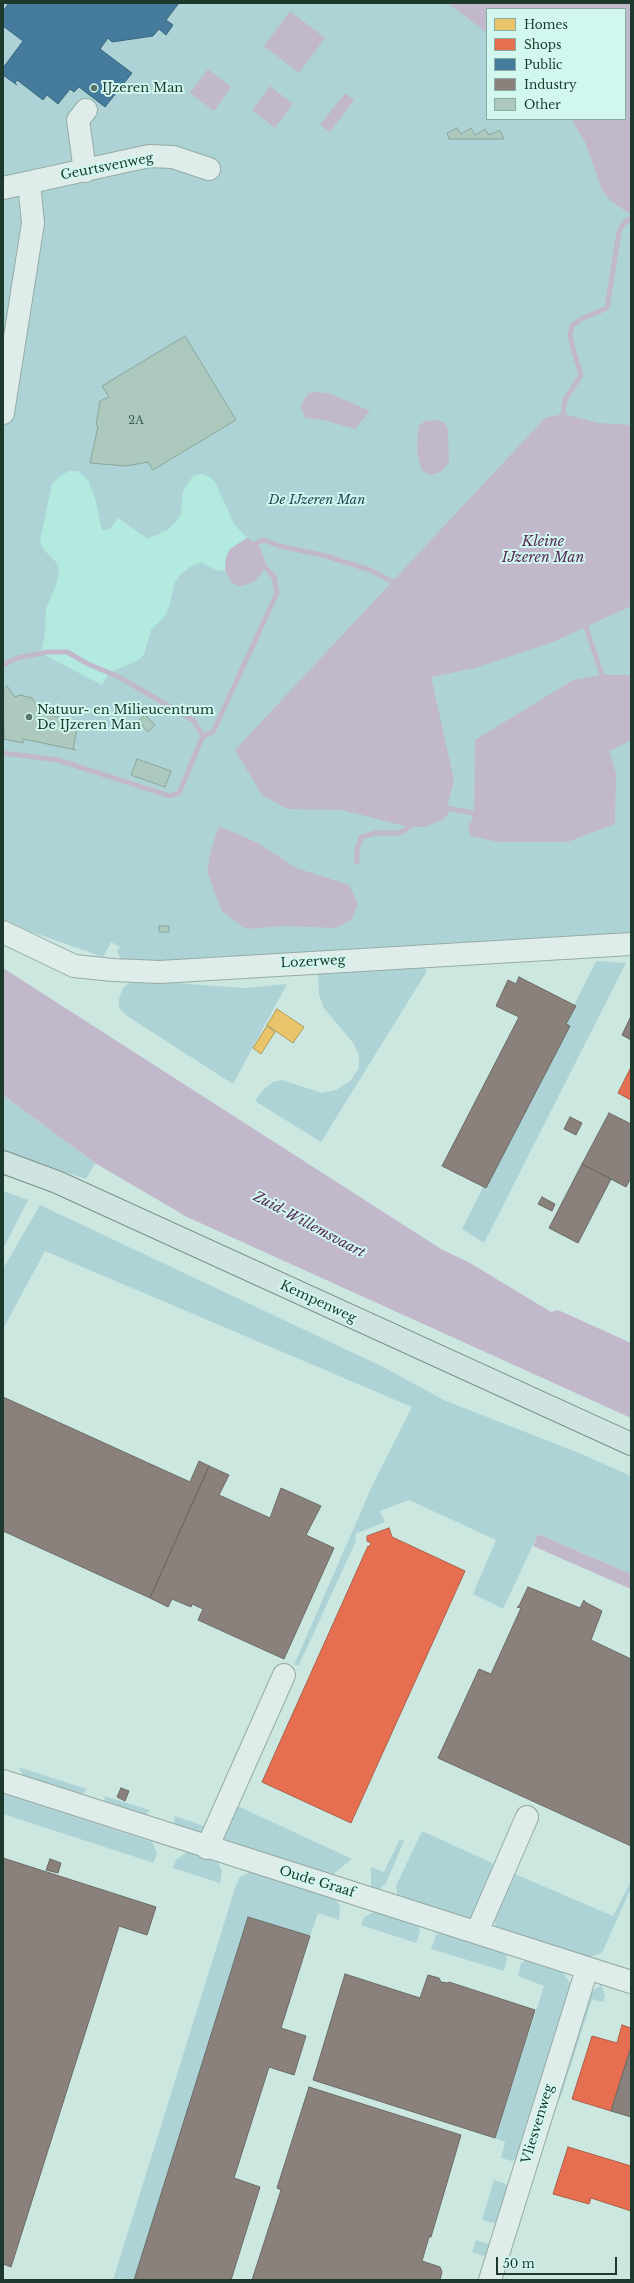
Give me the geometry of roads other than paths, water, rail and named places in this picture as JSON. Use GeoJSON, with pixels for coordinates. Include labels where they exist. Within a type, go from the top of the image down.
{"type":"FeatureCollection","features":[{"type":"Feature","properties":{"kind":"main road","name":"Kempenweg"},"geometry":{"type":"LineString","coordinates":[[3,1162],[57,1182],[631,1444]]}},
{"type":"Feature","properties":{"kind":"street"},"geometry":{"type":"LineString","coordinates":[[85,171],[78,120],[86,110]]}},
{"type":"Feature","properties":{"kind":"street","name":"Geurtsvenweg"},"geometry":{"type":"LineString","coordinates":[[3,188],[149,156],[173,157],[210,169]]}},
{"type":"Feature","properties":{"kind":"street"},"geometry":{"type":"LineString","coordinates":[[4,401],[34,223],[29,183]]}},
{"type":"Feature","properties":{"kind":"street","name":"Lozerweg"},"geometry":{"type":"LineString","coordinates":[[3,932],[74,966],[113,970],[160,972],[631,944]]}},
{"type":"Feature","properties":{"kind":"street"},"geometry":{"type":"LineString","coordinates":[[208,1848],[284,1675]]}},
{"type":"Feature","properties":{"kind":"street","name":"Oude Graaf"},"geometry":{"type":"LineString","coordinates":[[3,1781],[208,1848],[631,1982]]}},
{"type":"Feature","properties":{"kind":"street"},"geometry":{"type":"LineString","coordinates":[[477,1932],[527,1817]]}},
{"type":"Feature","properties":{"kind":"street","name":"Vliesvenweg"},"geometry":{"type":"LineString","coordinates":[[490,2280],[587,1969]]}},
{"type":"Feature","properties":{"kind":"water"},"geometry":{"type":"Polygon","coordinates":[[[448,3],[631,3],[631,215],[611,201],[602,190],[585,142],[572,120],[626,120],[626,8],[486,8],[486,32],[448,3]]]}},
{"type":"Feature","properties":{"kind":"water"},"geometry":{"type":"Polygon","coordinates":[[[290,11],[325,38],[299,73],[264,46],[290,11]]]}},
{"type":"Feature","properties":{"kind":"water"},"geometry":{"type":"Polygon","coordinates":[[[208,69],[231,87],[214,111],[190,93],[208,69]]]}},
{"type":"Feature","properties":{"kind":"water"},"geometry":{"type":"Polygon","coordinates":[[[270,86],[293,104],[275,128],[252,110],[270,86]]]}},
{"type":"Feature","properties":{"kind":"water"},"geometry":{"type":"Polygon","coordinates":[[[345,93],[354,100],[330,132],[320,125],[345,93]]]}},
{"type":"Feature","properties":{"kind":"water"},"geometry":{"type":"Polygon","coordinates":[[[319,392],[331,394],[370,411],[355,429],[324,420],[305,418],[301,406],[303,401],[309,393],[319,392]]]}},
{"type":"Feature","properties":{"kind":"water","name":"Kleine IJzeren Man"},"geometry":{"type":"Polygon","coordinates":[[[563,414],[599,423],[631,425],[631,606],[553,642],[475,668],[431,677],[454,780],[447,808],[448,815],[442,820],[424,827],[409,827],[342,810],[287,809],[262,795],[235,750],[545,418],[563,414]]]}},
{"type":"Feature","properties":{"kind":"water"},"geometry":{"type":"Polygon","coordinates":[[[437,420],[445,423],[448,430],[449,463],[441,472],[430,475],[421,470],[417,450],[418,430],[419,425],[426,421],[437,420]]]}},
{"type":"Feature","properties":{"kind":"water"},"geometry":{"type":"Polygon","coordinates":[[[247,538],[259,546],[265,559],[266,568],[255,581],[238,586],[231,582],[225,571],[226,558],[230,549],[247,538]]]}},
{"type":"Feature","properties":{"kind":"water"},"geometry":{"type":"Polygon","coordinates":[[[602,675],[628,675],[631,677],[631,740],[609,751],[616,773],[615,824],[567,842],[499,842],[470,836],[468,825],[472,821],[472,815],[474,812],[475,740],[573,680],[602,675]]]}},
{"type":"Feature","properties":{"kind":"water"},"geometry":{"type":"Polygon","coordinates":[[[219,826],[258,843],[296,868],[349,885],[358,904],[352,919],[336,928],[284,926],[246,929],[222,911],[207,872],[211,850],[219,826]]]}},
{"type":"Feature","properties":{"kind":"water","name":"Zuid-Willemsvaart"},"geometry":{"type":"Polygon","coordinates":[[[3,968],[441,1249],[470,1263],[551,1312],[558,1310],[631,1343],[631,1418],[187,1217],[95,1163],[3,1095],[3,968]]]}},
{"type":"Feature","properties":{"kind":"water"},"geometry":{"type":"Polygon","coordinates":[[[538,1534],[631,1574],[631,1589],[533,1546],[538,1534]]]}},
{"type":"Feature","properties":{"kind":"waterway"},"geometry":{"type":"LineString","coordinates":[[564,419],[563,414],[565,400],[581,375],[570,335],[572,326],[581,319],[607,308],[619,232],[623,224],[631,218]]}},
{"type":"Feature","properties":{"kind":"waterway"},"geometry":{"type":"LineString","coordinates":[[256,543],[264,540],[280,546],[326,556],[370,570],[393,582]]}},
{"type":"Feature","properties":{"kind":"waterway"},"geometry":{"type":"LineString","coordinates":[[3,753],[58,760],[170,796],[179,793],[203,736],[213,732],[277,593],[274,577],[266,568]]}},
{"type":"Feature","properties":{"kind":"waterway"},"geometry":{"type":"LineString","coordinates":[[586,621],[586,627],[602,675],[607,680]]}},
{"type":"Feature","properties":{"kind":"waterway"},"geometry":{"type":"LineString","coordinates":[[3,665],[17,658],[47,652],[67,652],[88,664],[117,676],[193,720],[203,736]]}},
{"type":"Feature","properties":{"kind":"waterway"},"geometry":{"type":"LineString","coordinates":[[447,808],[474,813]]}},
{"type":"Feature","properties":{"kind":"waterway"},"geometry":{"type":"LineString","coordinates":[[357,862],[357,850],[361,837],[376,833],[400,833],[409,827]]}},
{"type":"Feature","properties":{"kind":"place","name":"IJzeren Man"},"geometry":{"type":"Point","coordinates":[94,88]}},
{"type":"Feature","properties":{"kind":"place","name":"Natuur- en Milieucentrum De IJzeren Man"},"geometry":{"type":"Point","coordinates":[29,717]}},
{"type":"Feature","properties":{"kind":"park label","name":"De IJzeren Man"},"geometry":{"type":"Point","coordinates":[317,500]}}]}
